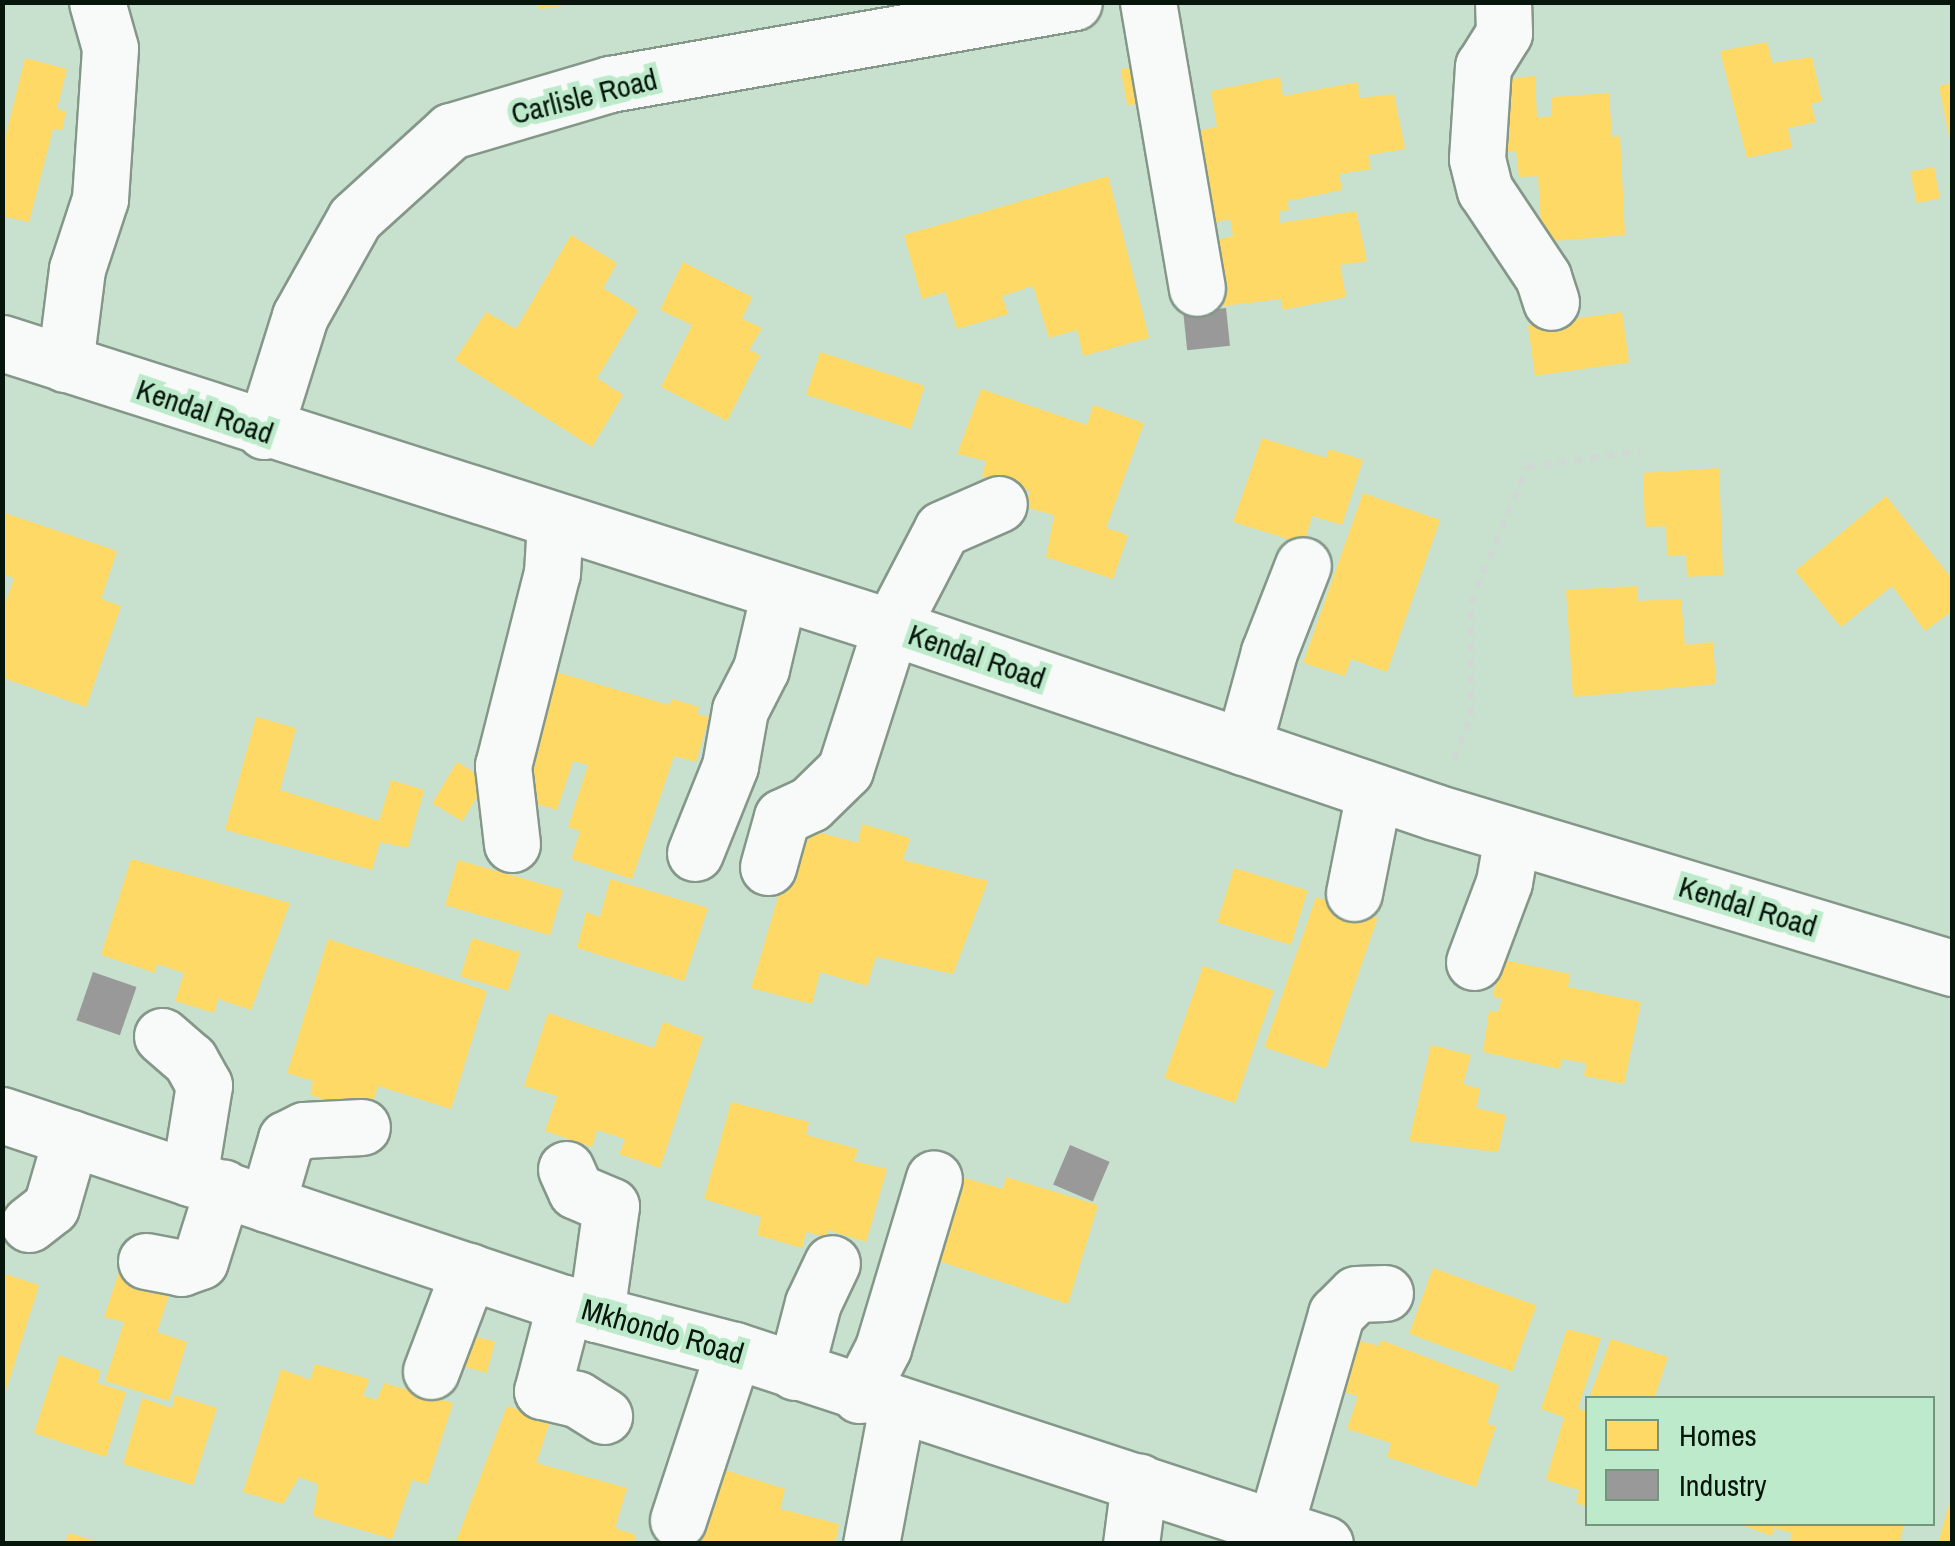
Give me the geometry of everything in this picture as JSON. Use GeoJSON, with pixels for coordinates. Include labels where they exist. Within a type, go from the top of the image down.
{"type":"FeatureCollection","features":[{"type":"Feature","properties":{"kind":"street"},"geometry":{"type":"LineString","coordinates":[[64,364],[77,269],[100,199],[110,48],[97,2]]}},
{"type":"Feature","properties":{"kind":"street","name":"Carlisle Road"},"geometry":{"type":"LineString","coordinates":[[264,431],[300,316],[355,218],[452,131],[610,84],[1074,2]]}},
{"type":"Feature","properties":{"kind":"street"},"geometry":{"type":"LineString","coordinates":[[1148,2],[1197,288]]}},
{"type":"Feature","properties":{"kind":"street"},"geometry":{"type":"LineString","coordinates":[[1503,2],[1504,34],[1483,66],[1477,159],[1485,190],[1543,277],[1551,302]]}},
{"type":"Feature","properties":{"kind":"street","name":"Kendal Road"},"geometry":{"type":"LineString","coordinates":[[2,343],[264,431],[892,627],[1435,812],[1952,968]]}},
{"type":"Feature","properties":{"kind":"street"},"geometry":{"type":"LineString","coordinates":[[768,867],[782,817],[810,804],[845,770],[892,627],[942,529],[998,504]]}},
{"type":"Feature","properties":{"kind":"street"},"geometry":{"type":"LineString","coordinates":[[512,844],[503,766],[552,572],[556,522]]}},
{"type":"Feature","properties":{"kind":"street"},"geometry":{"type":"LineString","coordinates":[[1243,746],[1269,652],[1303,565]]}},
{"type":"Feature","properties":{"kind":"street"},"geometry":{"type":"LineString","coordinates":[[695,853],[730,766],[740,710],[761,669],[779,592]]}},
{"type":"Feature","properties":{"kind":"street"},"geometry":{"type":"LineString","coordinates":[[1354,893],[1374,792]]}},
{"type":"Feature","properties":{"kind":"street"},"geometry":{"type":"LineString","coordinates":[[1474,962],[1504,882],[1512,836]]}},
{"type":"Feature","properties":{"kind":"street"},"geometry":{"type":"LineString","coordinates":[[162,1036],[190,1060],[204,1084],[226,1190]]}},
{"type":"Feature","properties":{"kind":"street","name":"Mkhondo Road"},"geometry":{"type":"LineString","coordinates":[[2,1115],[580,1308],[734,1350],[1300,1535]]}},
{"type":"Feature","properties":{"kind":"street"},"geometry":{"type":"LineString","coordinates":[[146,1261],[181,1268],[200,1261],[226,1190],[286,1139],[304,1130],[362,1127]]}},
{"type":"Feature","properties":{"kind":"street"},"geometry":{"type":"LineString","coordinates":[[28,1224],[51,1207],[71,1138]]}},
{"type":"Feature","properties":{"kind":"street"},"geometry":{"type":"LineString","coordinates":[[566,1169],[576,1191],[610,1206],[580,1308],[542,1391],[577,1399],[604,1416]]}},
{"type":"Feature","properties":{"kind":"street"},"geometry":{"type":"LineString","coordinates":[[872,1544],[883,1348],[934,1178]]}},
{"type":"Feature","properties":{"kind":"street"},"geometry":{"type":"LineString","coordinates":[[794,1372],[813,1303],[832,1263]]}},
{"type":"Feature","properties":{"kind":"street"},"geometry":{"type":"LineString","coordinates":[[431,1371],[470,1271]]}},
{"type":"Feature","properties":{"kind":"street"},"geometry":{"type":"LineString","coordinates":[[1300,1535],[1336,1314],[1356,1294],[1384,1293]]}},
{"type":"Feature","properties":{"kind":"street"},"geometry":{"type":"LineString","coordinates":[[678,1520],[734,1350]]}},
{"type":"Feature","properties":{"kind":"street"},"geometry":{"type":"LineString","coordinates":[[1131,1544],[1140,1482]]}},
{"type":"Feature","properties":{"kind":"path"},"geometry":{"type":"LineString","coordinates":[[1435,812],[1470,714],[1470,603],[1527,467],[1641,451]]}},
{"type":"Feature","properties":{"kind":"building: Homes"},"geometry":{"type":"Polygon","coordinates":[[[538,2],[571,2],[571,5],[539,9],[538,2]]]}},
{"type":"Feature","properties":{"kind":"building: Homes"},"geometry":{"type":"Polygon","coordinates":[[[1767,42],[1772,63],[1812,57],[1822,101],[1811,104],[1816,122],[1788,128],[1792,148],[1747,158],[1720,51],[1767,42]]]}},
{"type":"Feature","properties":{"kind":"building: Homes"},"geometry":{"type":"Polygon","coordinates":[[[25,58],[67,69],[57,109],[66,111],[62,130],[53,129],[29,222],[2,216],[2,150],[25,58]]]}},
{"type":"Feature","properties":{"kind":"building: Homes"},"geometry":{"type":"Polygon","coordinates":[[[1143,65],[1150,101],[1127,106],[1120,69],[1143,65]]]}},
{"type":"Feature","properties":{"kind":"building: Homes"},"geometry":{"type":"Polygon","coordinates":[[[1535,76],[1537,118],[1552,116],[1552,97],[1609,93],[1612,137],[1620,136],[1625,235],[1542,242],[1538,176],[1519,177],[1516,151],[1500,153],[1495,80],[1535,76]]]}},
{"type":"Feature","properties":{"kind":"building: Homes"},"geometry":{"type":"Polygon","coordinates":[[[1280,77],[1283,96],[1358,82],[1359,98],[1394,94],[1405,149],[1368,155],[1371,169],[1339,174],[1342,190],[1287,201],[1289,210],[1279,211],[1280,223],[1356,211],[1367,261],[1340,265],[1346,297],[1283,310],[1281,299],[1224,306],[1212,241],[1233,236],[1230,219],[1202,225],[1187,133],[1217,127],[1211,91],[1280,77]]]}},
{"type":"Feature","properties":{"kind":"building: Homes"},"geometry":{"type":"Polygon","coordinates":[[[1952,83],[1952,147],[1951,147],[1939,86],[1952,83]]]}},
{"type":"Feature","properties":{"kind":"building: Homes"},"geometry":{"type":"Polygon","coordinates":[[[1934,167],[1940,198],[1917,203],[1910,172],[1934,167]]]}},
{"type":"Feature","properties":{"kind":"building: Homes"},"geometry":{"type":"Polygon","coordinates":[[[1108,176],[1149,338],[1083,356],[1077,330],[1049,338],[1033,286],[1002,296],[1008,314],[957,329],[945,292],[922,299],[904,235],[1108,176]]]}},
{"type":"Feature","properties":{"kind":"building: Homes"},"geometry":{"type":"Polygon","coordinates":[[[571,235],[617,263],[603,288],[638,310],[597,378],[623,395],[592,447],[455,360],[486,312],[516,329],[571,235]]]}},
{"type":"Feature","properties":{"kind":"building: Homes"},"geometry":{"type":"Polygon","coordinates":[[[683,262],[752,297],[742,319],[762,328],[749,350],[760,355],[727,421],[661,387],[692,325],[660,310],[683,262]]]}},
{"type":"Feature","properties":{"kind":"building: Homes"},"geometry":{"type":"Polygon","coordinates":[[[1622,312],[1629,363],[1535,376],[1528,325],[1622,312]]]}},
{"type":"Feature","properties":{"kind":"building: Homes"},"geometry":{"type":"Polygon","coordinates":[[[820,352],[925,386],[911,429],[806,395],[820,352]]]}},
{"type":"Feature","properties":{"kind":"building: Homes"},"geometry":{"type":"Polygon","coordinates":[[[981,389],[1087,425],[1093,405],[1144,423],[1106,528],[1128,535],[1113,579],[1046,557],[1054,515],[1025,507],[1030,491],[982,476],[986,461],[957,454],[981,389]]]}},
{"type":"Feature","properties":{"kind":"building: Homes"},"geometry":{"type":"Polygon","coordinates":[[[1262,438],[1326,458],[1329,449],[1363,460],[1342,525],[1312,516],[1304,544],[1233,522],[1262,438]]]}},
{"type":"Feature","properties":{"kind":"building: Homes"},"geometry":{"type":"Polygon","coordinates":[[[1719,468],[1723,575],[1687,577],[1686,555],[1667,556],[1666,526],[1645,527],[1643,473],[1719,468]]]}},
{"type":"Feature","properties":{"kind":"building: Homes"},"geometry":{"type":"Polygon","coordinates":[[[1363,493],[1440,520],[1387,672],[1351,659],[1345,676],[1303,663],[1363,493]]]}},
{"type":"Feature","properties":{"kind":"building: Homes"},"geometry":{"type":"Polygon","coordinates":[[[1886,496],[1952,579],[1952,611],[1925,631],[1892,586],[1841,627],[1795,571],[1886,496]]]}},
{"type":"Feature","properties":{"kind":"building: Homes"},"geometry":{"type":"Polygon","coordinates":[[[2,512],[117,551],[101,599],[121,606],[86,707],[3,678],[3,609],[14,578],[2,574],[2,512]]]}},
{"type":"Feature","properties":{"kind":"building: Homes"},"geometry":{"type":"Polygon","coordinates":[[[1637,586],[1637,601],[1681,599],[1685,645],[1713,642],[1716,684],[1573,697],[1566,590],[1637,586]]]}},
{"type":"Feature","properties":{"kind":"building: Homes"},"geometry":{"type":"Polygon","coordinates":[[[556,672],[669,705],[672,699],[699,707],[697,714],[709,717],[696,762],[674,756],[632,879],[571,859],[580,831],[568,827],[588,765],[573,761],[557,810],[516,798],[556,672]]]}},
{"type":"Feature","properties":{"kind":"building: Homes"},"geometry":{"type":"Polygon","coordinates":[[[256,717],[296,728],[280,790],[379,821],[391,780],[424,790],[408,848],[380,842],[372,870],[225,830],[256,717]]]}},
{"type":"Feature","properties":{"kind":"building: Homes"},"geometry":{"type":"Polygon","coordinates":[[[457,762],[487,780],[462,821],[432,803],[457,762]]]}},
{"type":"Feature","properties":{"kind":"building: Homes"},"geometry":{"type":"Polygon","coordinates":[[[862,824],[910,838],[903,860],[988,881],[953,974],[876,957],[867,986],[820,972],[812,1004],[751,988],[799,827],[858,843],[862,824]]]}},
{"type":"Feature","properties":{"kind":"building: Homes"},"geometry":{"type":"Polygon","coordinates":[[[131,859],[290,903],[251,1010],[218,999],[214,1013],[175,1001],[184,973],[157,964],[155,973],[101,955],[131,859]]]}},
{"type":"Feature","properties":{"kind":"building: Homes"},"geometry":{"type":"Polygon","coordinates":[[[458,860],[563,890],[550,935],[445,905],[458,860]]]}},
{"type":"Feature","properties":{"kind":"building: Homes"},"geometry":{"type":"Polygon","coordinates":[[[1234,868],[1308,891],[1291,945],[1217,923],[1234,868]]]}},
{"type":"Feature","properties":{"kind":"building: Homes"},"geometry":{"type":"Polygon","coordinates":[[[610,879],[708,908],[684,981],[577,948],[586,912],[600,917],[610,879]]]}},
{"type":"Feature","properties":{"kind":"building: Homes"},"geometry":{"type":"Polygon","coordinates":[[[1316,897],[1377,918],[1326,1068],[1264,1047],[1316,897]]]}},
{"type":"Feature","properties":{"kind":"building: Homes"},"geometry":{"type":"Polygon","coordinates":[[[472,938],[520,953],[508,991],[460,976],[472,938]]]}},
{"type":"Feature","properties":{"kind":"building: Homes"},"geometry":{"type":"Polygon","coordinates":[[[328,939],[487,991],[451,1109],[378,1086],[369,1113],[310,1095],[313,1081],[287,1073],[328,939]]]}},
{"type":"Feature","properties":{"kind":"building: Homes"},"geometry":{"type":"Polygon","coordinates":[[[1500,959],[1570,974],[1568,987],[1641,1002],[1624,1084],[1584,1076],[1586,1063],[1562,1059],[1560,1069],[1483,1052],[1489,1011],[1498,1012],[1502,998],[1493,997],[1500,959]]]}},
{"type":"Feature","properties":{"kind":"building: Homes"},"geometry":{"type":"Polygon","coordinates":[[[1203,966],[1274,990],[1235,1103],[1164,1079],[1203,966]]]}},
{"type":"Feature","properties":{"kind":"building: Homes"},"geometry":{"type":"Polygon","coordinates":[[[548,1013],[654,1048],[663,1022],[703,1037],[660,1168],[619,1154],[625,1139],[597,1130],[592,1147],[545,1131],[557,1096],[524,1086],[548,1013]]]}},
{"type":"Feature","properties":{"kind":"building: Homes"},"geometry":{"type":"Polygon","coordinates":[[[1431,1045],[1471,1055],[1463,1084],[1480,1089],[1476,1108],[1506,1115],[1498,1152],[1409,1141],[1431,1045]]]}},
{"type":"Feature","properties":{"kind":"building: Homes"},"geometry":{"type":"Polygon","coordinates":[[[731,1102],[809,1122],[806,1135],[858,1149],[854,1161],[887,1169],[866,1242],[828,1230],[827,1237],[806,1232],[802,1248],[757,1235],[761,1217],[704,1199],[731,1102]]]}},
{"type":"Feature","properties":{"kind":"building: Homes"},"geometry":{"type":"Polygon","coordinates":[[[961,1177],[1003,1189],[1006,1177],[1098,1205],[1068,1304],[933,1259],[961,1177]]]}},
{"type":"Feature","properties":{"kind":"building: Homes"},"geometry":{"type":"Polygon","coordinates":[[[1433,1268],[1536,1306],[1512,1371],[1409,1334],[1433,1268]]]}},
{"type":"Feature","properties":{"kind":"building: Homes"},"geometry":{"type":"Polygon","coordinates":[[[120,1269],[172,1285],[157,1332],[187,1342],[169,1401],[105,1381],[124,1322],[104,1317],[120,1269]]]}},
{"type":"Feature","properties":{"kind":"building: Homes"},"geometry":{"type":"Polygon","coordinates":[[[2,1273],[39,1285],[3,1400],[2,1400],[2,1273]]]}},
{"type":"Feature","properties":{"kind":"building: Homes"},"geometry":{"type":"Polygon","coordinates":[[[1567,1329],[1601,1338],[1578,1408],[1585,1409],[1585,1506],[1576,1503],[1579,1490],[1546,1480],[1564,1417],[1541,1409],[1567,1329]]]}},
{"type":"Feature","properties":{"kind":"building: Homes"},"geometry":{"type":"Polygon","coordinates":[[[466,1334],[495,1342],[487,1373],[458,1365],[466,1334]]]}},
{"type":"Feature","properties":{"kind":"building: Homes"},"geometry":{"type":"Polygon","coordinates":[[[1344,1337],[1379,1346],[1381,1340],[1499,1385],[1487,1424],[1496,1426],[1476,1487],[1387,1457],[1391,1443],[1347,1429],[1358,1396],[1327,1387],[1344,1337]]]}},
{"type":"Feature","properties":{"kind":"building: Homes"},"geometry":{"type":"Polygon","coordinates":[[[1611,1339],[1668,1357],[1655,1396],[1590,1396],[1611,1339]]]}},
{"type":"Feature","properties":{"kind":"building: Homes"},"geometry":{"type":"Polygon","coordinates":[[[59,1355],[101,1371],[97,1383],[126,1392],[106,1457],[34,1433],[59,1355]]]}},
{"type":"Feature","properties":{"kind":"building: Homes"},"geometry":{"type":"Polygon","coordinates":[[[315,1364],[369,1379],[363,1396],[377,1400],[384,1383],[453,1403],[427,1484],[412,1480],[392,1539],[313,1516],[318,1484],[299,1477],[283,1504],[243,1492],[281,1369],[310,1380],[315,1364]]]}},
{"type":"Feature","properties":{"kind":"building: Homes"},"geometry":{"type":"Polygon","coordinates":[[[175,1395],[217,1408],[193,1485],[123,1464],[142,1398],[172,1408],[175,1395]]]}},
{"type":"Feature","properties":{"kind":"building: Homes"},"geometry":{"type":"Polygon","coordinates":[[[507,1406],[550,1421],[536,1463],[627,1488],[615,1528],[636,1535],[633,1544],[455,1544],[507,1406]]]}},
{"type":"Feature","properties":{"kind":"building: Homes"},"geometry":{"type":"Polygon","coordinates":[[[709,1465],[785,1489],[780,1509],[839,1524],[835,1544],[686,1544],[709,1465]]]}},
{"type":"Feature","properties":{"kind":"building: Homes"},"geometry":{"type":"Polygon","coordinates":[[[1951,1497],[1952,1544],[1938,1544],[1951,1497]]]}},
{"type":"Feature","properties":{"kind":"building: Homes"},"geometry":{"type":"Polygon","coordinates":[[[1744,1526],[1904,1526],[1899,1544],[1789,1544],[1792,1533],[1774,1528],[1772,1536],[1744,1526]]]}},
{"type":"Feature","properties":{"kind":"building: Homes"},"geometry":{"type":"Polygon","coordinates":[[[69,1533],[101,1543],[101,1544],[65,1544],[69,1533]]]}},
{"type":"Feature","properties":{"kind":"building: Industry"},"geometry":{"type":"Polygon","coordinates":[[[1226,308],[1230,346],[1187,350],[1183,312],[1226,308]]]}},
{"type":"Feature","properties":{"kind":"building: Industry"},"geometry":{"type":"Polygon","coordinates":[[[93,972],[136,987],[120,1035],[76,1020],[93,972]]]}},
{"type":"Feature","properties":{"kind":"building: Industry"},"geometry":{"type":"Polygon","coordinates":[[[1070,1145],[1110,1162],[1093,1201],[1053,1185],[1070,1145]]]}}]}
